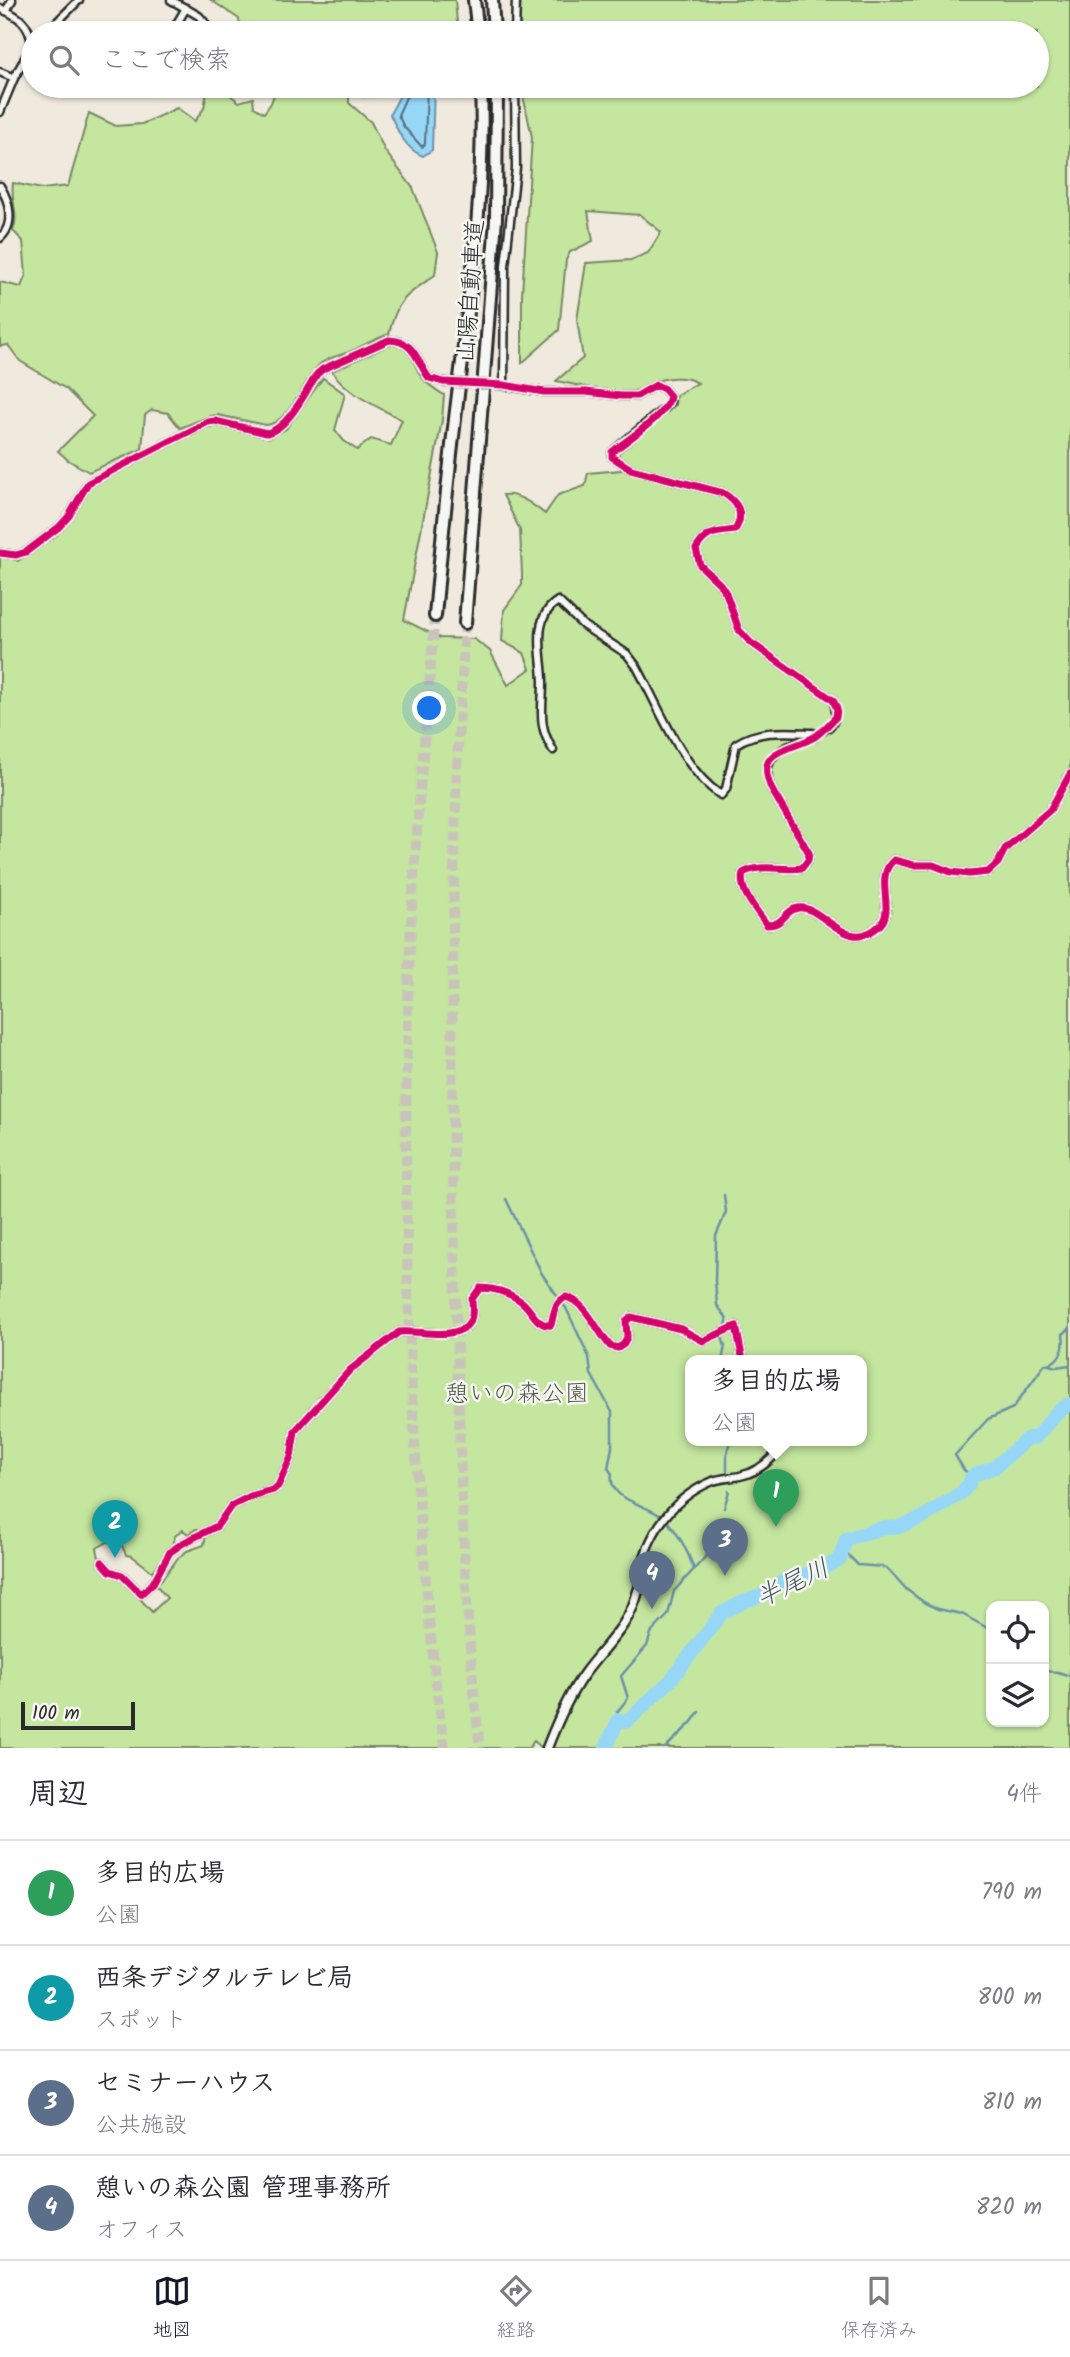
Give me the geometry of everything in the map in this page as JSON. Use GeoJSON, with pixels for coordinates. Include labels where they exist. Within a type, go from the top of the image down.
{"type":"FeatureCollection","features":[{"type":"Feature","properties":{"kind":"highway"},"geometry":{"type":"LineString","coordinates":[[474,0],[477,21]]}},
{"type":"Feature","properties":{"kind":"highway"},"geometry":{"type":"LineString","coordinates":[[492,0],[493,21]]}},
{"type":"Feature","properties":{"kind":"highway","name":"山陽自動車道"},"geometry":{"type":"LineString","coordinates":[[435,616],[447,480],[473,280],[482,161],[481,98]]}},
{"type":"Feature","properties":{"kind":"highway","name":"山陽自動車道"},"geometry":{"type":"LineString","coordinates":[[466,624],[495,231],[497,98]]}},
{"type":"Feature","properties":{"kind":"street"},"geometry":{"type":"LineString","coordinates":[[12,0],[3,9],[18,15],[23,21]]}},
{"type":"Feature","properties":{"kind":"street"},"geometry":{"type":"LineString","coordinates":[[58,21],[79,0]]}},
{"type":"Feature","properties":{"kind":"street"},"geometry":{"type":"LineString","coordinates":[[171,0],[203,21]]}},
{"type":"Feature","properties":{"kind":"street"},"geometry":{"type":"LineString","coordinates":[[515,21],[516,0]]}},
{"type":"Feature","properties":{"kind":"street"},"geometry":{"type":"LineString","coordinates":[[178,21],[186,8]]}},
{"type":"Feature","properties":{"kind":"street"},"geometry":{"type":"LineString","coordinates":[[0,113],[21,65]]}},
{"type":"Feature","properties":{"kind":"street"},"geometry":{"type":"LineString","coordinates":[[0,72],[14,78]]}},
{"type":"Feature","properties":{"kind":"street"},"geometry":{"type":"LineString","coordinates":[[503,385],[505,266],[516,168],[515,98]]}},
{"type":"Feature","properties":{"kind":"street"},"geometry":{"type":"LineString","coordinates":[[0,186],[10,214],[7,232],[0,238]]}},
{"type":"Feature","properties":{"kind":"street"},"geometry":{"type":"LineString","coordinates":[[0,553],[16,555],[26,552],[69,516],[88,483],[208,422],[273,432],[285,423],[323,369],[389,340],[401,340],[410,346],[429,378],[443,382],[621,396],[637,396],[656,385],[664,389],[670,396],[670,401],[659,414],[612,452],[612,457],[631,469],[723,493],[734,499],[740,511],[740,523],[736,530],[703,538],[696,549],[700,565],[726,593],[739,630],[750,642],[833,700],[837,709],[836,717],[815,737],[773,754],[766,765],[772,790],[809,853],[802,868],[767,866],[743,873],[740,882],[767,925],[775,925],[790,911],[806,908],[839,930],[850,934],[878,928],[884,921],[886,908],[885,872],[894,860],[913,865],[933,865],[951,872],[988,872],[998,863],[1004,849],[1050,810],[1070,774]]}},
{"type":"Feature","properties":{"kind":"street"},"geometry":{"type":"LineString","coordinates":[[553,750],[544,736],[541,709],[543,678],[539,650],[543,617],[550,606],[558,601],[584,626],[627,654],[637,667],[688,761],[703,782],[721,795],[726,789],[736,744],[744,739],[763,733],[783,732],[813,733],[815,737]]}},
{"type":"Feature","properties":{"kind":"street"},"geometry":{"type":"LineString","coordinates":[[102,1562],[110,1571],[122,1575],[141,1594],[153,1583],[170,1552],[217,1526],[226,1511],[242,1499],[265,1493],[278,1486],[291,1457],[295,1431],[350,1370],[399,1332],[418,1331],[438,1335],[452,1333],[464,1327],[470,1322],[473,1312],[472,1299],[480,1288],[506,1293],[522,1302],[540,1323],[546,1326],[551,1325],[555,1305],[559,1300],[566,1297],[573,1299],[610,1346],[618,1348],[624,1345],[627,1337],[626,1321],[631,1317],[681,1329],[703,1341],[736,1326],[742,1355]]}},
{"type":"Feature","properties":{"kind":"street"},"geometry":{"type":"LineString","coordinates":[[547,1748],[573,1689],[626,1623],[635,1605],[639,1574],[647,1546],[660,1523],[693,1492],[714,1480],[757,1471],[781,1446]]}},
{"type":"Feature","properties":{"kind":"green space"},"geometry":{"type":"Polygon","coordinates":[[[211,0],[455,0],[457,21],[239,21],[211,0]]]}},
{"type":"Feature","properties":{"kind":"green space","name":"憩いの森公園"},"geometry":{"type":"Polygon","coordinates":[[[518,0],[1070,0],[1070,1748],[542,1748],[534,1741],[529,1748],[0,1748],[0,555],[18,561],[57,535],[93,483],[205,428],[217,425],[269,438],[286,429],[323,378],[345,394],[335,430],[344,441],[357,450],[371,439],[391,445],[402,420],[346,387],[332,371],[389,345],[398,346],[409,353],[426,382],[444,395],[442,420],[404,620],[440,638],[474,639],[490,651],[508,685],[530,669],[524,653],[502,641],[504,610],[522,585],[520,530],[503,495],[520,497],[545,514],[558,495],[585,486],[588,473],[621,470],[619,453],[675,405],[676,395],[698,383],[669,378],[651,383],[642,389],[622,392],[556,381],[583,358],[577,320],[586,263],[631,260],[648,253],[661,232],[640,215],[588,211],[593,241],[570,252],[566,260],[559,330],[522,363],[522,294],[532,137],[524,98],[1049,98],[1049,21],[518,21],[518,0]],[[196,1529],[188,1534],[183,1530],[175,1536],[172,1545],[153,1572],[132,1556],[126,1555],[121,1543],[115,1538],[97,1548],[100,1563],[120,1576],[152,1612],[167,1598],[157,1586],[178,1558],[187,1551],[204,1545],[207,1529],[196,1529]]]}},
{"type":"Feature","properties":{"kind":"green space"},"geometry":{"type":"Polygon","coordinates":[[[206,98],[234,98],[239,102],[253,98],[254,107],[264,113],[273,98],[349,98],[349,103],[371,122],[385,151],[413,188],[438,252],[435,275],[404,298],[389,334],[322,362],[289,409],[275,422],[266,425],[218,415],[180,428],[168,413],[152,410],[145,415],[142,449],[89,472],[58,451],[93,416],[66,389],[20,361],[8,345],[0,346],[0,282],[21,287],[26,275],[23,241],[13,231],[16,219],[13,183],[42,189],[68,186],[89,113],[116,126],[142,124],[177,108],[195,121],[204,108],[206,98]]]}},
{"type":"Feature","properties":{"kind":"water"},"geometry":{"type":"Polygon","coordinates":[[[399,98],[434,98],[432,150],[423,156],[412,149],[399,133],[390,114],[399,98]]]}},
{"type":"Feature","properties":{"kind":"waterway"},"geometry":{"type":"LineString","coordinates":[[723,1355],[725,1346],[722,1337],[727,1322],[717,1305],[715,1281],[716,1236],[726,1212],[724,1195]]}},
{"type":"Feature","properties":{"kind":"waterway"},"geometry":{"type":"LineString","coordinates":[[506,1199],[542,1274],[566,1308],[589,1357],[591,1374],[612,1412],[612,1447],[608,1468],[612,1474],[612,1484],[623,1497],[667,1521],[683,1544],[694,1569]]}},
{"type":"Feature","properties":{"kind":"waterway"},"geometry":{"type":"LineString","coordinates":[[1050,1364],[1060,1355],[1063,1334],[1070,1328]]}},
{"type":"Feature","properties":{"kind":"waterway"},"geometry":{"type":"LineString","coordinates":[[972,1476],[964,1470],[955,1455],[988,1419],[1013,1408],[1045,1364],[1056,1367],[1070,1365]]}},
{"type":"Feature","properties":{"kind":"waterway","name":"半尾川"},"geometry":{"type":"LineString","coordinates":[[606,1748],[618,1720],[628,1721],[671,1680],[722,1613],[766,1594],[787,1578],[817,1572],[840,1559],[846,1539],[885,1527],[898,1527],[922,1518],[961,1493],[972,1476],[995,1467],[1028,1438],[1035,1438],[1054,1415],[1070,1404]]}},
{"type":"Feature","properties":{"kind":"waterway"},"geometry":{"type":"LineString","coordinates":[[727,1471],[729,1446]]}},
{"type":"Feature","properties":{"kind":"waterway"},"geometry":{"type":"LineString","coordinates":[[724,1508],[729,1491]]}},
{"type":"Feature","properties":{"kind":"waterway"},"geometry":{"type":"LineString","coordinates":[[618,1720],[617,1712],[628,1698],[621,1676],[647,1646],[651,1633],[668,1615],[674,1591],[708,1554],[727,1522]]}},
{"type":"Feature","properties":{"kind":"waterway"},"geometry":{"type":"LineString","coordinates":[[842,1554],[845,1552],[858,1565],[889,1570],[907,1590],[925,1603],[962,1614],[986,1627]]}},
{"type":"Feature","properties":{"kind":"waterway"},"geometry":{"type":"LineString","coordinates":[[1049,1671],[1070,1676]]}},
{"type":"Feature","properties":{"kind":"waterway"},"geometry":{"type":"LineString","coordinates":[[665,1748],[699,1712]]}},
{"type":"Feature","properties":{"kind":"tunnel"},"geometry":{"type":"LineString","coordinates":[[435,616],[411,929],[406,1186],[412,1398],[422,1538],[445,1748]]}},
{"type":"Feature","properties":{"kind":"tunnel"},"geometry":{"type":"LineString","coordinates":[[465,623],[454,872],[453,1143],[464,1548],[480,1748]]}},
{"type":"Feature","properties":{"kind":"cycle path"},"geometry":{"type":"LineString","coordinates":[[0,553],[16,555],[26,552],[69,516],[88,483],[208,422],[215,421],[267,433],[275,430],[289,417],[323,369],[389,340],[398,341],[410,348],[429,378],[443,382],[621,396],[637,396],[656,385],[670,396],[668,403],[655,418],[612,452],[612,457],[631,469],[723,493],[733,500],[740,514],[735,530],[712,534],[704,539],[696,549],[700,565],[726,593],[739,630],[750,642],[833,700],[837,709],[836,717],[819,734],[777,753],[767,766],[772,790],[809,853],[802,868],[757,868],[743,873],[743,887],[767,925],[777,923],[798,908],[816,913],[846,933],[868,933],[880,925],[884,918],[885,875],[894,860],[913,865],[933,865],[951,872],[988,872],[998,863],[1005,849],[1050,810],[1070,774]]}},
{"type":"Feature","properties":{"kind":"cycle path"},"geometry":{"type":"LineString","coordinates":[[102,1562],[110,1571],[122,1575],[141,1594],[153,1583],[170,1552],[217,1526],[231,1506],[278,1486],[291,1457],[295,1431],[350,1370],[399,1332],[437,1334],[457,1332],[464,1328],[472,1316],[472,1299],[480,1288],[497,1290],[512,1296],[526,1305],[538,1321],[546,1325],[551,1325],[559,1302],[566,1297],[573,1300],[585,1311],[610,1346],[618,1348],[624,1344],[627,1337],[626,1321],[631,1317],[681,1329],[703,1341],[736,1326],[742,1355]]}},
{"type":"Feature","properties":{"kind":"place","name":"多目的広場"},"geometry":{"type":"Point","coordinates":[776,1527]}},
{"type":"Feature","properties":{"kind":"place","name":"西条デジタルテレビ局"},"geometry":{"type":"Point","coordinates":[115,1558]}},
{"type":"Feature","properties":{"kind":"place","name":"セミナーハウス"},"geometry":{"type":"Point","coordinates":[725,1576]}},
{"type":"Feature","properties":{"kind":"place","name":"憩いの森公園 管理事務所"},"geometry":{"type":"Point","coordinates":[652,1609]}}]}
